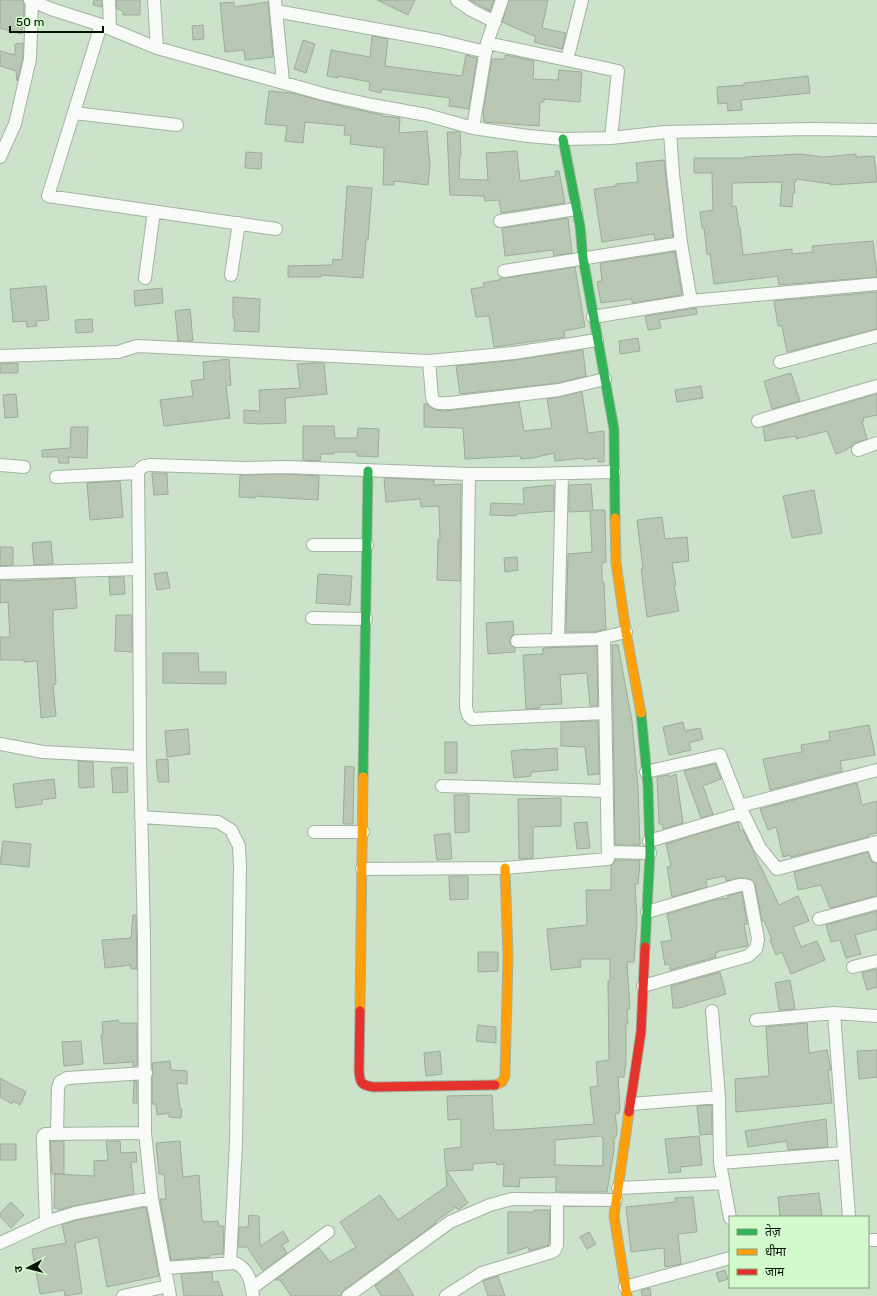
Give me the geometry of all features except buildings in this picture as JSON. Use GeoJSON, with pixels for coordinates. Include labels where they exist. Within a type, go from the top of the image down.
{"type":"FeatureCollection","features":[{"type":"Feature","properties":{"kind":"street"},"geometry":{"type":"LineString","coordinates":[[109,0],[103,26],[48,196],[276,229]]}},
{"type":"Feature","properties":{"kind":"street"},"geometry":{"type":"LineString","coordinates":[[154,0],[157,48]]}},
{"type":"Feature","properties":{"kind":"street"},"geometry":{"type":"LineString","coordinates":[[457,0],[471,10],[495,22]]}},
{"type":"Feature","properties":{"kind":"street"},"geometry":{"type":"LineString","coordinates":[[473,128],[487,47],[502,0]]}},
{"type":"Feature","properties":{"kind":"street"},"geometry":{"type":"LineString","coordinates":[[567,60],[582,0]]}},
{"type":"Feature","properties":{"kind":"street"},"geometry":{"type":"LineString","coordinates":[[0,157],[15,124],[30,58],[31,1],[103,26],[157,48],[327,95],[372,105],[428,114],[473,128],[528,136],[564,139],[611,138],[670,132],[812,129],[877,130]]}},
{"type":"Feature","properties":{"kind":"street"},"geometry":{"type":"LineString","coordinates":[[283,82],[276,6],[440,42],[487,47],[567,60],[618,71],[611,138]]}},
{"type":"Feature","properties":{"kind":"street"},"geometry":{"type":"LineString","coordinates":[[74,113],[177,125]]}},
{"type":"Feature","properties":{"kind":"street"},"geometry":{"type":"LineString","coordinates":[[670,132],[681,243],[691,301]]}},
{"type":"Feature","properties":{"kind":"street"},"geometry":{"type":"LineString","coordinates":[[564,139],[593,317],[614,429],[616,563],[626,632],[642,720],[648,786],[650,847],[641,1032],[614,1216],[626,1292],[729,1258]]}},
{"type":"Feature","properties":{"kind":"street"},"geometry":{"type":"LineString","coordinates":[[500,221],[576,209]]}},
{"type":"Feature","properties":{"kind":"street"},"geometry":{"type":"LineString","coordinates":[[145,278],[154,211]]}},
{"type":"Feature","properties":{"kind":"street"},"geometry":{"type":"LineString","coordinates":[[231,275],[239,223]]}},
{"type":"Feature","properties":{"kind":"street"},"geometry":{"type":"LineString","coordinates":[[504,271],[681,243]]}},
{"type":"Feature","properties":{"kind":"street"},"geometry":{"type":"LineString","coordinates":[[593,317],[691,301],[877,284]]}},
{"type":"Feature","properties":{"kind":"street"},"geometry":{"type":"LineString","coordinates":[[780,362],[877,336]]}},
{"type":"Feature","properties":{"kind":"street"},"geometry":{"type":"LineString","coordinates":[[0,356],[118,352],[137,346],[429,361],[514,353],[598,340]]}},
{"type":"Feature","properties":{"kind":"street"},"geometry":{"type":"LineString","coordinates":[[429,361],[432,397],[436,402],[450,403],[559,390],[605,379]]}},
{"type":"Feature","properties":{"kind":"street"},"geometry":{"type":"LineString","coordinates":[[758,421],[877,386]]}},
{"type":"Feature","properties":{"kind":"street"},"geometry":{"type":"LineString","coordinates":[[858,450],[877,443]]}},
{"type":"Feature","properties":{"kind":"street"},"geometry":{"type":"LineString","coordinates":[[0,465],[24,467]]}},
{"type":"Feature","properties":{"kind":"street"},"geometry":{"type":"LineString","coordinates":[[123,1296],[169,1291],[152,1198],[145,1133],[146,1073],[140,756],[138,473],[140,468],[150,465],[243,468],[286,467],[469,474],[562,474],[614,472]]}},
{"type":"Feature","properties":{"kind":"street"},"geometry":{"type":"LineString","coordinates":[[368,471],[359,1071],[360,1081],[364,1086],[494,1085],[502,1082],[505,1076],[508,956],[505,868]]}},
{"type":"Feature","properties":{"kind":"street"},"geometry":{"type":"LineString","coordinates":[[56,477],[138,473]]}},
{"type":"Feature","properties":{"kind":"street"},"geometry":{"type":"LineString","coordinates":[[469,474],[466,707],[468,715],[472,719],[605,713]]}},
{"type":"Feature","properties":{"kind":"street"},"geometry":{"type":"LineString","coordinates":[[558,640],[562,474]]}},
{"type":"Feature","properties":{"kind":"street"},"geometry":{"type":"LineString","coordinates":[[313,545],[367,545]]}},
{"type":"Feature","properties":{"kind":"street"},"geometry":{"type":"LineString","coordinates":[[0,573],[139,569]]}},
{"type":"Feature","properties":{"kind":"street"},"geometry":{"type":"LineString","coordinates":[[312,618],[366,619]]}},
{"type":"Feature","properties":{"kind":"street"},"geometry":{"type":"LineString","coordinates":[[517,641],[596,639],[626,632]]}},
{"type":"Feature","properties":{"kind":"street"},"geometry":{"type":"LineString","coordinates":[[362,869],[505,868],[608,859],[604,637]]}},
{"type":"Feature","properties":{"kind":"street"},"geometry":{"type":"LineString","coordinates":[[0,744],[43,752],[140,756]]}},
{"type":"Feature","properties":{"kind":"street"},"geometry":{"type":"LineString","coordinates":[[646,772],[720,755],[760,848],[777,869],[875,843],[877,856]]}},
{"type":"Feature","properties":{"kind":"street"},"geometry":{"type":"LineString","coordinates":[[608,852],[650,847],[742,809],[877,770]]}},
{"type":"Feature","properties":{"kind":"street"},"geometry":{"type":"LineString","coordinates":[[442,786],[606,791]]}},
{"type":"Feature","properties":{"kind":"street"},"geometry":{"type":"LineString","coordinates":[[141,817],[218,822],[232,830],[238,846],[240,866],[236,1142],[230,1263]]}},
{"type":"Feature","properties":{"kind":"street"},"geometry":{"type":"LineString","coordinates":[[314,832],[363,832]]}},
{"type":"Feature","properties":{"kind":"street"},"geometry":{"type":"LineString","coordinates":[[643,986],[748,956],[756,949],[758,939],[748,886],[745,885],[732,887],[647,912]]}},
{"type":"Feature","properties":{"kind":"street"},"geometry":{"type":"LineString","coordinates":[[819,919],[877,904]]}},
{"type":"Feature","properties":{"kind":"street"},"geometry":{"type":"LineString","coordinates":[[853,968],[877,961]]}},
{"type":"Feature","properties":{"kind":"street"},"geometry":{"type":"LineString","coordinates":[[712,1011],[719,1097],[720,1163],[730,1216]]}},
{"type":"Feature","properties":{"kind":"street"},"geometry":{"type":"LineString","coordinates":[[834,1013],[849,1216]]}},
{"type":"Feature","properties":{"kind":"street"},"geometry":{"type":"LineString","coordinates":[[756,1020],[834,1013],[877,1016]]}},
{"type":"Feature","properties":{"kind":"street"},"geometry":{"type":"LineString","coordinates":[[57,1133],[58,1088],[60,1082],[67,1078],[146,1073]]}},
{"type":"Feature","properties":{"kind":"street"},"geometry":{"type":"LineString","coordinates":[[631,1104],[719,1097]]}},
{"type":"Feature","properties":{"kind":"street"},"geometry":{"type":"LineString","coordinates":[[46,1222],[44,1136],[48,1133],[145,1133]]}},
{"type":"Feature","properties":{"kind":"street"},"geometry":{"type":"LineString","coordinates":[[720,1163],[844,1153]]}},
{"type":"Feature","properties":{"kind":"street"},"geometry":{"type":"LineString","coordinates":[[348,1296],[450,1222],[490,1205],[512,1199],[557,1200],[724,1183]]}},
{"type":"Feature","properties":{"kind":"street"},"geometry":{"type":"LineString","coordinates":[[0,1243],[46,1222],[75,1213],[152,1198]]}},
{"type":"Feature","properties":{"kind":"street"},"geometry":{"type":"LineString","coordinates":[[446,1296],[482,1273],[555,1250],[557,1245],[557,1200]]}},
{"type":"Feature","properties":{"kind":"street"},"geometry":{"type":"LineString","coordinates":[[165,1268],[235,1263],[243,1266],[248,1275],[253,1292],[328,1232]]}},
{"type":"Feature","properties":{"kind":"traffic: fast"},"geometry":{"type":"LineString","coordinates":[[563,139],[580,226],[583,258],[614,429],[615,518]]}},
{"type":"Feature","properties":{"kind":"traffic: fast"},"geometry":{"type":"LineString","coordinates":[[363,777],[368,471]]}},
{"type":"Feature","properties":{"kind":"traffic: fast"},"geometry":{"type":"LineString","coordinates":[[641,713],[648,786],[650,853],[645,947]]}},
{"type":"Feature","properties":{"kind":"traffic: slow"},"geometry":{"type":"LineString","coordinates":[[615,518],[616,563],[626,632],[641,713]]}},
{"type":"Feature","properties":{"kind":"traffic: slow"},"geometry":{"type":"LineString","coordinates":[[360,1011],[363,777]]}},
{"type":"Feature","properties":{"kind":"traffic: slow"},"geometry":{"type":"LineString","coordinates":[[495,1085],[502,1082],[505,1076],[508,956],[505,868]]}},
{"type":"Feature","properties":{"kind":"traffic: slow"},"geometry":{"type":"LineString","coordinates":[[627,1296],[614,1216],[629,1112]]}},
{"type":"Feature","properties":{"kind":"traffic: jam"},"geometry":{"type":"LineString","coordinates":[[629,1112],[641,1032],[645,947]]}},
{"type":"Feature","properties":{"kind":"traffic: jam"},"geometry":{"type":"LineString","coordinates":[[360,1011],[359,1071],[362,1083],[373,1087],[495,1085]]}}]}
